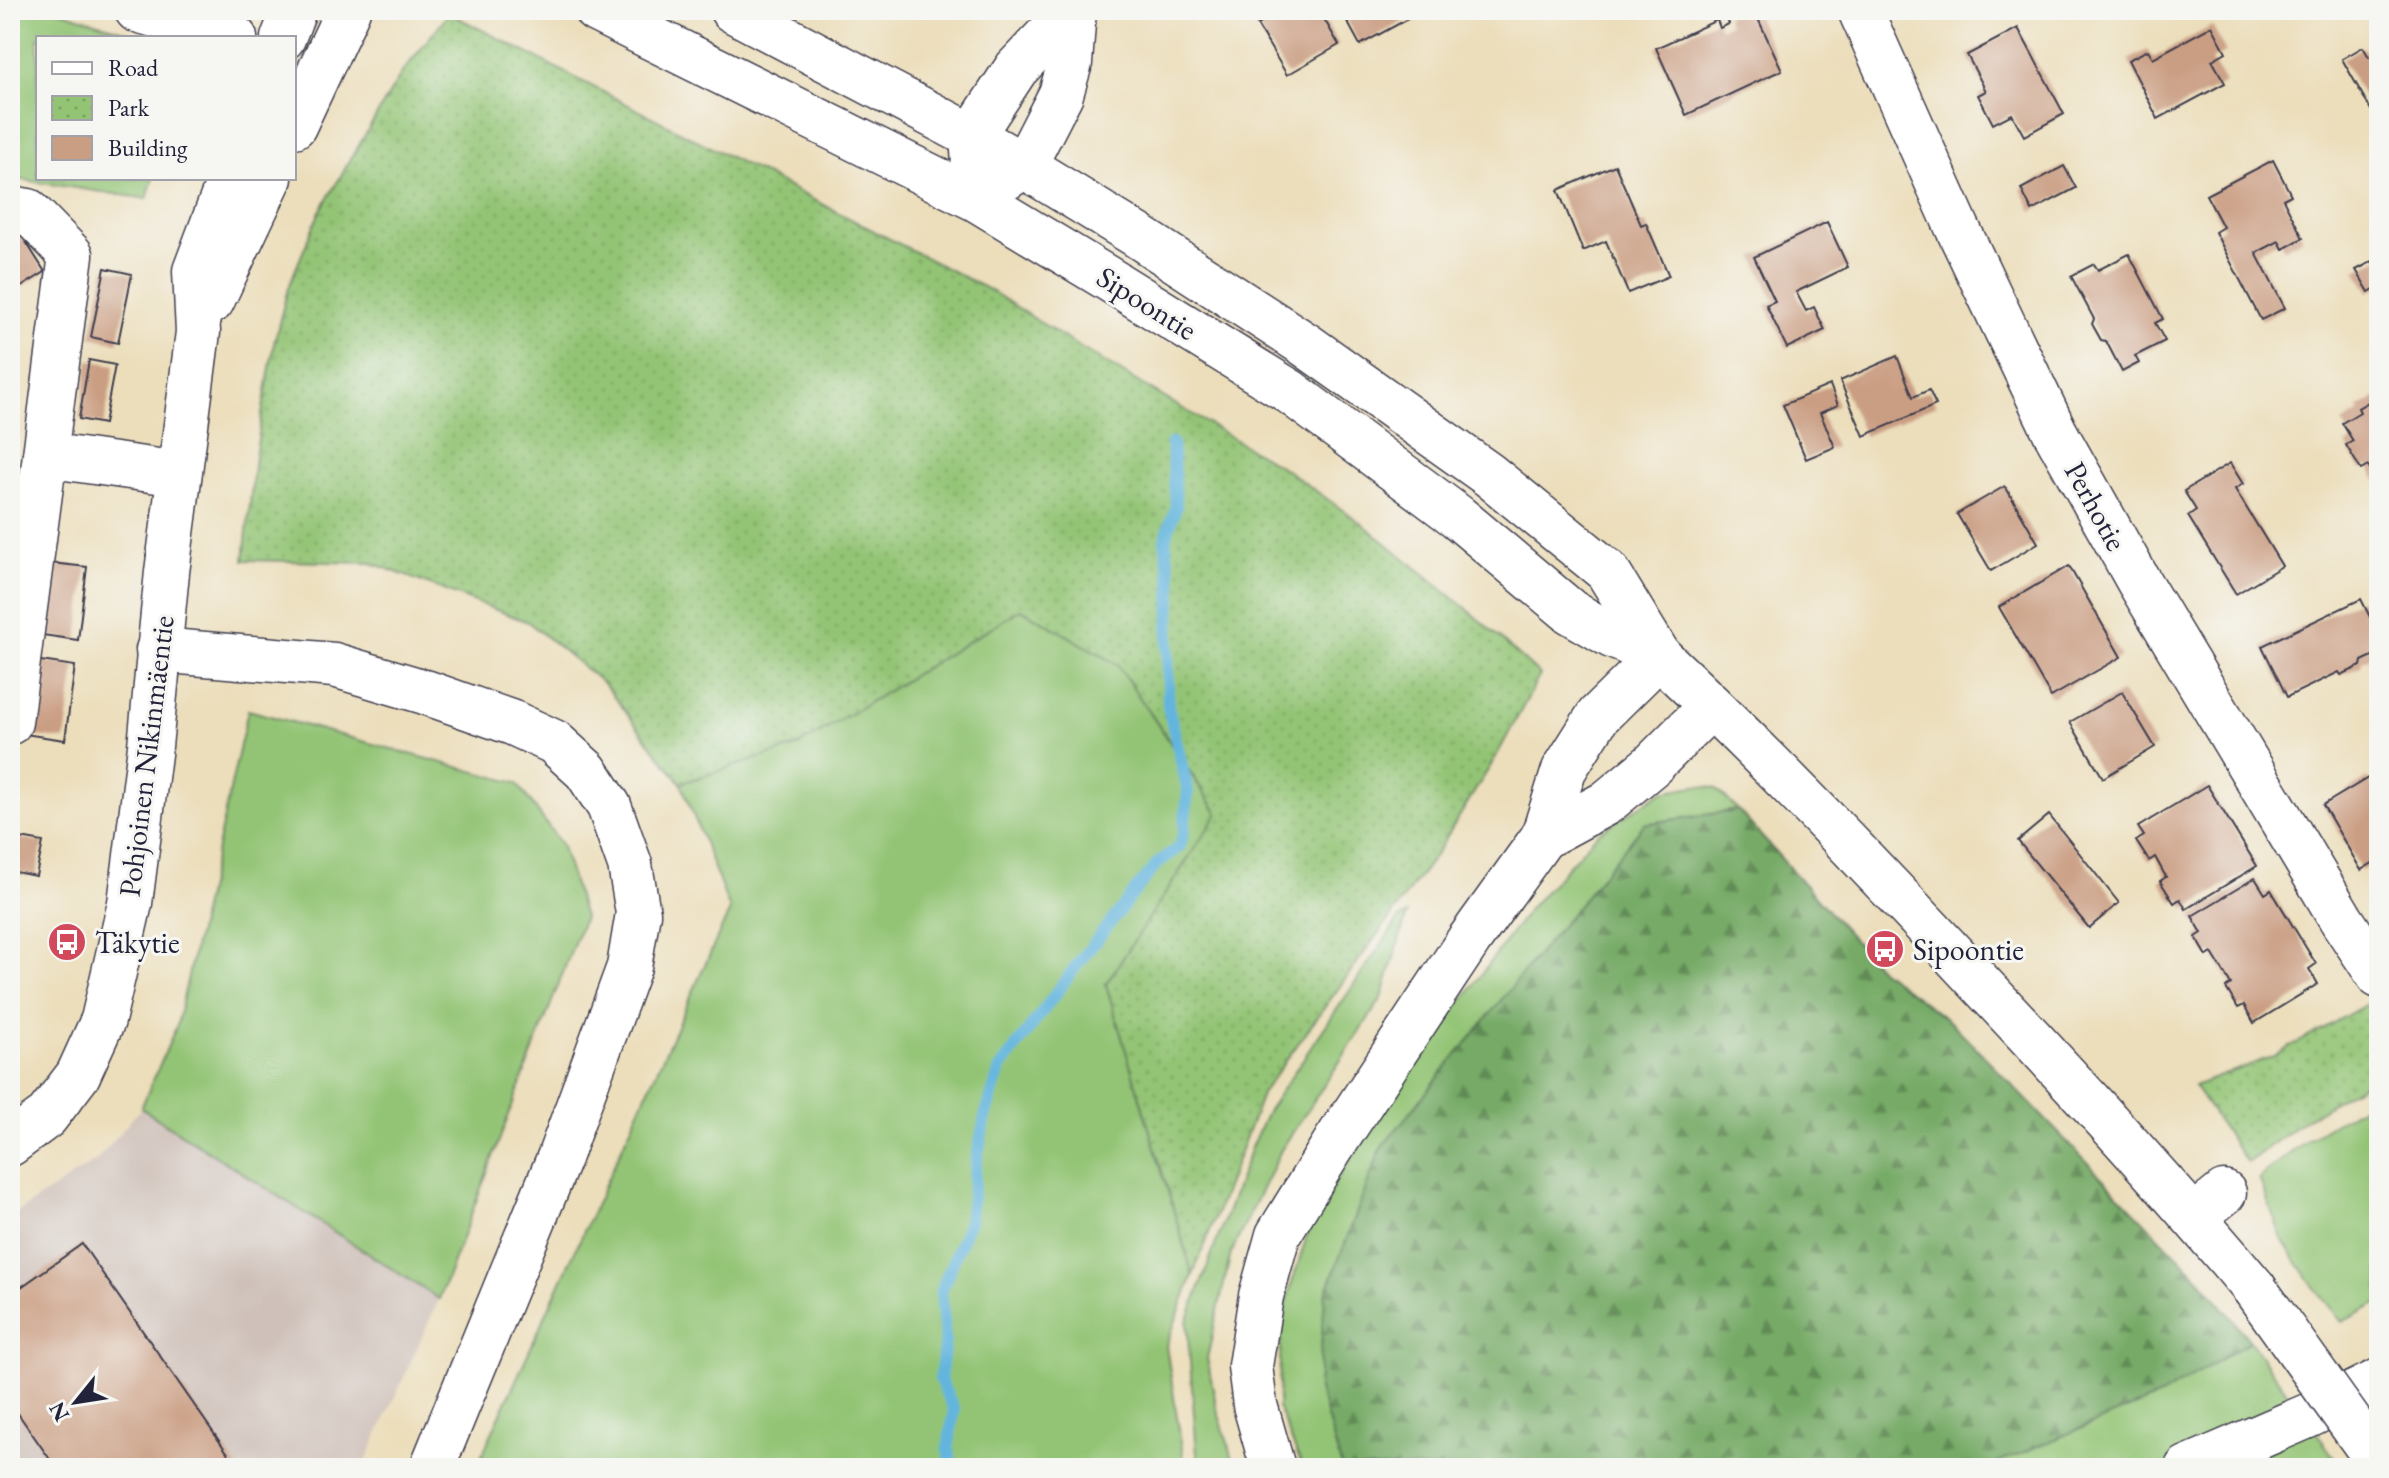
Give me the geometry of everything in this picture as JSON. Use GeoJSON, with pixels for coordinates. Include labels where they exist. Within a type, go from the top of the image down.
{"type":"FeatureCollection","features":[{"type":"Feature","properties":{"kind":"street"},"geometry":{"type":"LineString","coordinates":[[137,10],[228,36]]}},
{"type":"Feature","properties":{"kind":"street"},"geometry":{"type":"LineString","coordinates":[[284,36],[294,10]]}},
{"type":"Feature","properties":{"kind":"street"},"geometry":{"type":"LineString","coordinates":[[296,116],[306,68],[348,10]]}},
{"type":"Feature","properties":{"kind":"street","name":"Sipoontie"},"geometry":{"type":"LineString","coordinates":[[596,10],[976,199],[1289,391],[1458,517],[1571,612],[1612,636],[1659,656]]}},
{"type":"Feature","properties":{"kind":"street","name":"Sipoontie"},"geometry":{"type":"LineString","coordinates":[[732,10],[972,136],[1135,234],[1306,345],[1489,475],[1607,571],[1659,656],[1891,887],[2100,1112],[2209,1205],[2254,1288],[2379,1463]]}},
{"type":"Feature","properties":{"kind":"street"},"geometry":{"type":"LineString","coordinates":[[976,199],[972,136],[1016,69],[1073,10]]}},
{"type":"Feature","properties":{"kind":"street"},"geometry":{"type":"LineString","coordinates":[[976,199],[1024,166],[1061,94],[1070,63],[1073,10]]}},
{"type":"Feature","properties":{"kind":"street","name":"Perhotie"},"geometry":{"type":"LineString","coordinates":[[1860,10],[1958,229],[2062,445],[2139,582],[2343,922],[2379,976]]}},
{"type":"Feature","properties":{"kind":"street","name":"Pohjoinen Nikinmäentie"},"geometry":{"type":"LineString","coordinates":[[10,1144],[46,1117],[78,1075],[103,1020],[130,903],[198,332],[195,271],[229,180]]}},
{"type":"Feature","properties":{"kind":"street","name":"Pohjoinen Nikinmäentie"},"geometry":{"type":"LineString","coordinates":[[198,332],[269,180]]}},
{"type":"Feature","properties":{"kind":"street"},"geometry":{"type":"LineString","coordinates":[[10,208],[28,211],[71,255],[10,722]]}},
{"type":"Feature","properties":{"kind":"street"},"geometry":{"type":"LineString","coordinates":[[45,455],[179,474]]}},
{"type":"Feature","properties":{"kind":"street"},"geometry":{"type":"LineString","coordinates":[[158,650],[334,665],[513,723],[554,742],[586,771],[609,806],[630,865],[638,913],[629,967],[559,1158],[432,1468]]}},
{"type":"Feature","properties":{"kind":"street"},"geometry":{"type":"LineString","coordinates":[[1273,1468],[1255,1405],[1250,1366],[1261,1296],[1278,1235],[1336,1141],[1469,940],[1543,837],[1564,770],[1598,716],[1659,656]]}},
{"type":"Feature","properties":{"kind":"street"},"geometry":{"type":"LineString","coordinates":[[1543,837],[1606,803],[1652,765],[1711,706]]}},
{"type":"Feature","properties":{"kind":"street"},"geometry":{"type":"LineString","coordinates":[[2187,1468],[2310,1415],[2379,1381]]}},
{"type":"Feature","properties":{"kind":"street"},"geometry":{"type":"LineString","coordinates":[[2231,1468],[2310,1415]]}},
{"type":"Feature","properties":{"kind":"shaded area"},"geometry":{"type":"Polygon","coordinates":[[[141,1108],[439,1299],[363,1468],[10,1468],[10,1217],[98,1159],[141,1108]]]}},
{"type":"Feature","properties":{"kind":"green space"},"geometry":{"type":"Polygon","coordinates":[[[10,10],[57,10],[140,36],[36,36],[36,180],[152,180],[147,199],[10,178],[10,10]]]}},
{"type":"Feature","properties":{"kind":"green space"},"geometry":{"type":"Polygon","coordinates":[[[449,13],[993,292],[1074,344],[1288,471],[1365,526],[1474,615],[1540,675],[1496,757],[1436,854],[1263,1092],[1193,1275],[1106,984],[1218,813],[1117,664],[1021,609],[798,746],[681,783],[604,684],[528,622],[372,563],[244,560],[255,457],[274,343],[288,288],[319,213],[401,74],[449,13]]]}},
{"type":"Feature","properties":{"kind":"green space"},"geometry":{"type":"Polygon","coordinates":[[[1021,609],[1117,664],[1218,814],[1106,984],[1193,1275],[1166,1346],[1185,1468],[476,1468],[730,910],[681,783],[798,746],[1021,609]]]}},
{"type":"Feature","properties":{"kind":"green space"},"geometry":{"type":"Polygon","coordinates":[[[248,710],[517,783],[561,844],[584,917],[439,1299],[141,1108],[177,1025],[248,710]]]}},
{"type":"Feature","properties":{"kind":"green space"},"geometry":{"type":"Polygon","coordinates":[[[1694,786],[1715,788],[1738,810],[1644,824],[1318,1386],[1342,1468],[1303,1468],[1278,1408],[1282,1314],[1314,1214],[1403,1081],[1530,908],[1598,833],[1662,792],[1694,786]]]}},
{"type":"Feature","properties":{"kind":"green space"},"geometry":{"type":"Polygon","coordinates":[[[1738,810],[1880,969],[1954,1025],[2201,1280],[2250,1341],[2162,1395],[1985,1468],[1342,1468],[1318,1386],[1325,1296],[1381,1148],[1644,824],[1738,810]]]}},
{"type":"Feature","properties":{"kind":"green space"},"geometry":{"type":"Polygon","coordinates":[[[1407,914],[1382,998],[1281,1150],[1231,1253],[1207,1358],[1217,1409],[1236,1468],[1198,1468],[1187,1322],[1252,1145],[1268,1110],[1399,919],[1407,914]]]}},
{"type":"Feature","properties":{"kind":"green space"},"geometry":{"type":"Polygon","coordinates":[[[2367,1004],[2379,1007],[2379,1074],[2309,1117],[2247,1163],[2194,1086],[2274,1056],[2367,1004]]]}},
{"type":"Feature","properties":{"kind":"green space"},"geometry":{"type":"Polygon","coordinates":[[[2379,1096],[2379,1303],[2342,1322],[2283,1241],[2259,1178],[2306,1141],[2379,1096]]]}},
{"type":"Feature","properties":{"kind":"green space"},"geometry":{"type":"Polygon","coordinates":[[[2250,1341],[2341,1467],[1985,1468],[2162,1395],[2250,1341]]]}},
{"type":"Feature","properties":{"kind":"building"},"geometry":{"type":"Polygon","coordinates":[[[1283,10],[1319,10],[1339,45],[1287,75],[1257,25],[1283,10]]]}},
{"type":"Feature","properties":{"kind":"building"},"geometry":{"type":"Polygon","coordinates":[[[1341,10],[1424,10],[1360,45],[1341,10]]]}},
{"type":"Feature","properties":{"kind":"building"},"geometry":{"type":"Polygon","coordinates":[[[1739,10],[1754,10],[1782,70],[1686,115],[1656,48],[1717,20],[1720,28],[1729,24],[1726,16],[1739,10]]]}},
{"type":"Feature","properties":{"kind":"building"},"geometry":{"type":"Polygon","coordinates":[[[2212,26],[2226,52],[2212,60],[2225,83],[2158,119],[2128,60],[2148,50],[2153,58],[2212,26]]]}},
{"type":"Feature","properties":{"kind":"building"},"geometry":{"type":"Polygon","coordinates":[[[2018,28],[2064,114],[2024,136],[2012,114],[1993,124],[1978,95],[1986,91],[1967,55],[2018,28]]]}},
{"type":"Feature","properties":{"kind":"building"},"geometry":{"type":"Polygon","coordinates":[[[2363,47],[2369,57],[2379,51],[2379,124],[2342,59],[2363,47]]]}},
{"type":"Feature","properties":{"kind":"building"},"geometry":{"type":"Polygon","coordinates":[[[2273,160],[2291,195],[2283,199],[2303,238],[2283,249],[2279,241],[2256,253],[2285,308],[2261,320],[2215,232],[2223,227],[2206,195],[2273,160]]]}},
{"type":"Feature","properties":{"kind":"building"},"geometry":{"type":"Polygon","coordinates":[[[1615,165],[1641,225],[1646,223],[1669,276],[1628,293],[1606,241],[1583,251],[1558,190],[1615,165]]]}},
{"type":"Feature","properties":{"kind":"building"},"geometry":{"type":"Polygon","coordinates":[[[2064,166],[2076,188],[2032,211],[2021,189],[2064,166]]]}},
{"type":"Feature","properties":{"kind":"building"},"geometry":{"type":"Polygon","coordinates":[[[1827,222],[1848,267],[1796,292],[1806,311],[1814,307],[1825,330],[1787,348],[1766,305],[1775,301],[1754,257],[1827,222]]]}},
{"type":"Feature","properties":{"kind":"building"},"geometry":{"type":"Polygon","coordinates":[[[21,234],[45,272],[10,294],[10,240],[21,234]]]}},
{"type":"Feature","properties":{"kind":"building"},"geometry":{"type":"Polygon","coordinates":[[[2129,254],[2163,319],[2155,323],[2165,341],[2135,356],[2139,363],[2122,372],[2106,341],[2101,340],[2092,324],[2094,319],[2071,276],[2094,264],[2098,270],[2129,254]]]}},
{"type":"Feature","properties":{"kind":"building"},"geometry":{"type":"Polygon","coordinates":[[[2379,258],[2379,286],[2369,292],[2356,270],[2379,258]]]}},
{"type":"Feature","properties":{"kind":"building"},"geometry":{"type":"Polygon","coordinates":[[[105,268],[132,274],[118,343],[91,337],[105,268]]]}},
{"type":"Feature","properties":{"kind":"building"},"geometry":{"type":"Polygon","coordinates":[[[1897,356],[1913,397],[1929,390],[1936,405],[1864,436],[1840,381],[1897,356]]]}},
{"type":"Feature","properties":{"kind":"building"},"geometry":{"type":"Polygon","coordinates":[[[89,360],[115,365],[104,424],[79,419],[89,360]]]}},
{"type":"Feature","properties":{"kind":"building"},"geometry":{"type":"Polygon","coordinates":[[[1830,385],[1838,405],[1820,413],[1835,447],[1806,459],[1783,405],[1830,385]]]}},
{"type":"Feature","properties":{"kind":"building"},"geometry":{"type":"Polygon","coordinates":[[[2379,396],[2379,485],[2368,466],[2361,470],[2346,445],[2353,441],[2342,423],[2360,412],[2358,408],[2379,396]]]}},
{"type":"Feature","properties":{"kind":"building"},"geometry":{"type":"Polygon","coordinates":[[[2230,463],[2243,484],[2235,489],[2282,566],[2236,594],[2188,516],[2196,510],[2184,491],[2230,463]]]}},
{"type":"Feature","properties":{"kind":"building"},"geometry":{"type":"Polygon","coordinates":[[[2005,486],[2038,543],[1991,571],[1957,514],[2005,486]]]}},
{"type":"Feature","properties":{"kind":"building"},"geometry":{"type":"Polygon","coordinates":[[[51,563],[87,567],[78,640],[42,635],[51,563]]]}},
{"type":"Feature","properties":{"kind":"building"},"geometry":{"type":"Polygon","coordinates":[[[2069,566],[2121,657],[2051,697],[1999,607],[2069,566]]]}},
{"type":"Feature","properties":{"kind":"building"},"geometry":{"type":"Polygon","coordinates":[[[2361,599],[2379,635],[2379,653],[2362,661],[2361,666],[2341,675],[2339,672],[2287,697],[2262,646],[2361,599]]]}},
{"type":"Feature","properties":{"kind":"building"},"geometry":{"type":"Polygon","coordinates":[[[34,660],[75,666],[65,740],[24,734],[34,660]]]}},
{"type":"Feature","properties":{"kind":"building"},"geometry":{"type":"Polygon","coordinates":[[[2122,692],[2155,747],[2103,778],[2070,722],[2122,692]]]}},
{"type":"Feature","properties":{"kind":"building"},"geometry":{"type":"Polygon","coordinates":[[[2368,778],[2379,797],[2379,859],[2361,870],[2323,805],[2368,778]]]}},
{"type":"Feature","properties":{"kind":"building"},"geometry":{"type":"Polygon","coordinates":[[[2207,785],[2257,866],[2186,909],[2180,899],[2174,903],[2160,881],[2166,877],[2155,857],[2149,861],[2136,841],[2144,836],[2138,827],[2207,785]]]}},
{"type":"Feature","properties":{"kind":"building"},"geometry":{"type":"Polygon","coordinates":[[[2049,815],[2119,903],[2089,928],[2018,841],[2049,815]]]}},
{"type":"Feature","properties":{"kind":"building"},"geometry":{"type":"Polygon","coordinates":[[[10,836],[43,842],[36,876],[10,871],[10,836]]]}},
{"type":"Feature","properties":{"kind":"building"},"geometry":{"type":"Polygon","coordinates":[[[2255,878],[2265,894],[2271,890],[2316,964],[2309,969],[2318,984],[2254,1023],[2244,1005],[2238,1008],[2226,988],[2231,984],[2212,953],[2207,956],[2196,937],[2202,933],[2192,916],[2255,878]]]}},
{"type":"Feature","properties":{"kind":"building"},"geometry":{"type":"Polygon","coordinates":[[[82,1244],[238,1468],[56,1468],[10,1402],[10,1295],[82,1244]]]}},
{"type":"Feature","properties":{"kind":"waterway"},"geometry":{"type":"LineString","coordinates":[[953,1468],[948,1449],[954,1410],[940,1380],[945,1340],[941,1291],[969,1222],[985,1117],[1000,1069],[1157,864],[1180,846],[1184,831],[1188,791],[1168,706],[1172,586],[1165,540],[1176,507],[1172,443]]}},
{"type":"Feature","properties":{"kind":"place","name":"Täkytie"},"geometry":{"type":"Point","coordinates":[67,942]}},
{"type":"Feature","properties":{"kind":"place","name":"Sipoontie"},"geometry":{"type":"Point","coordinates":[1885,949]}}]}
